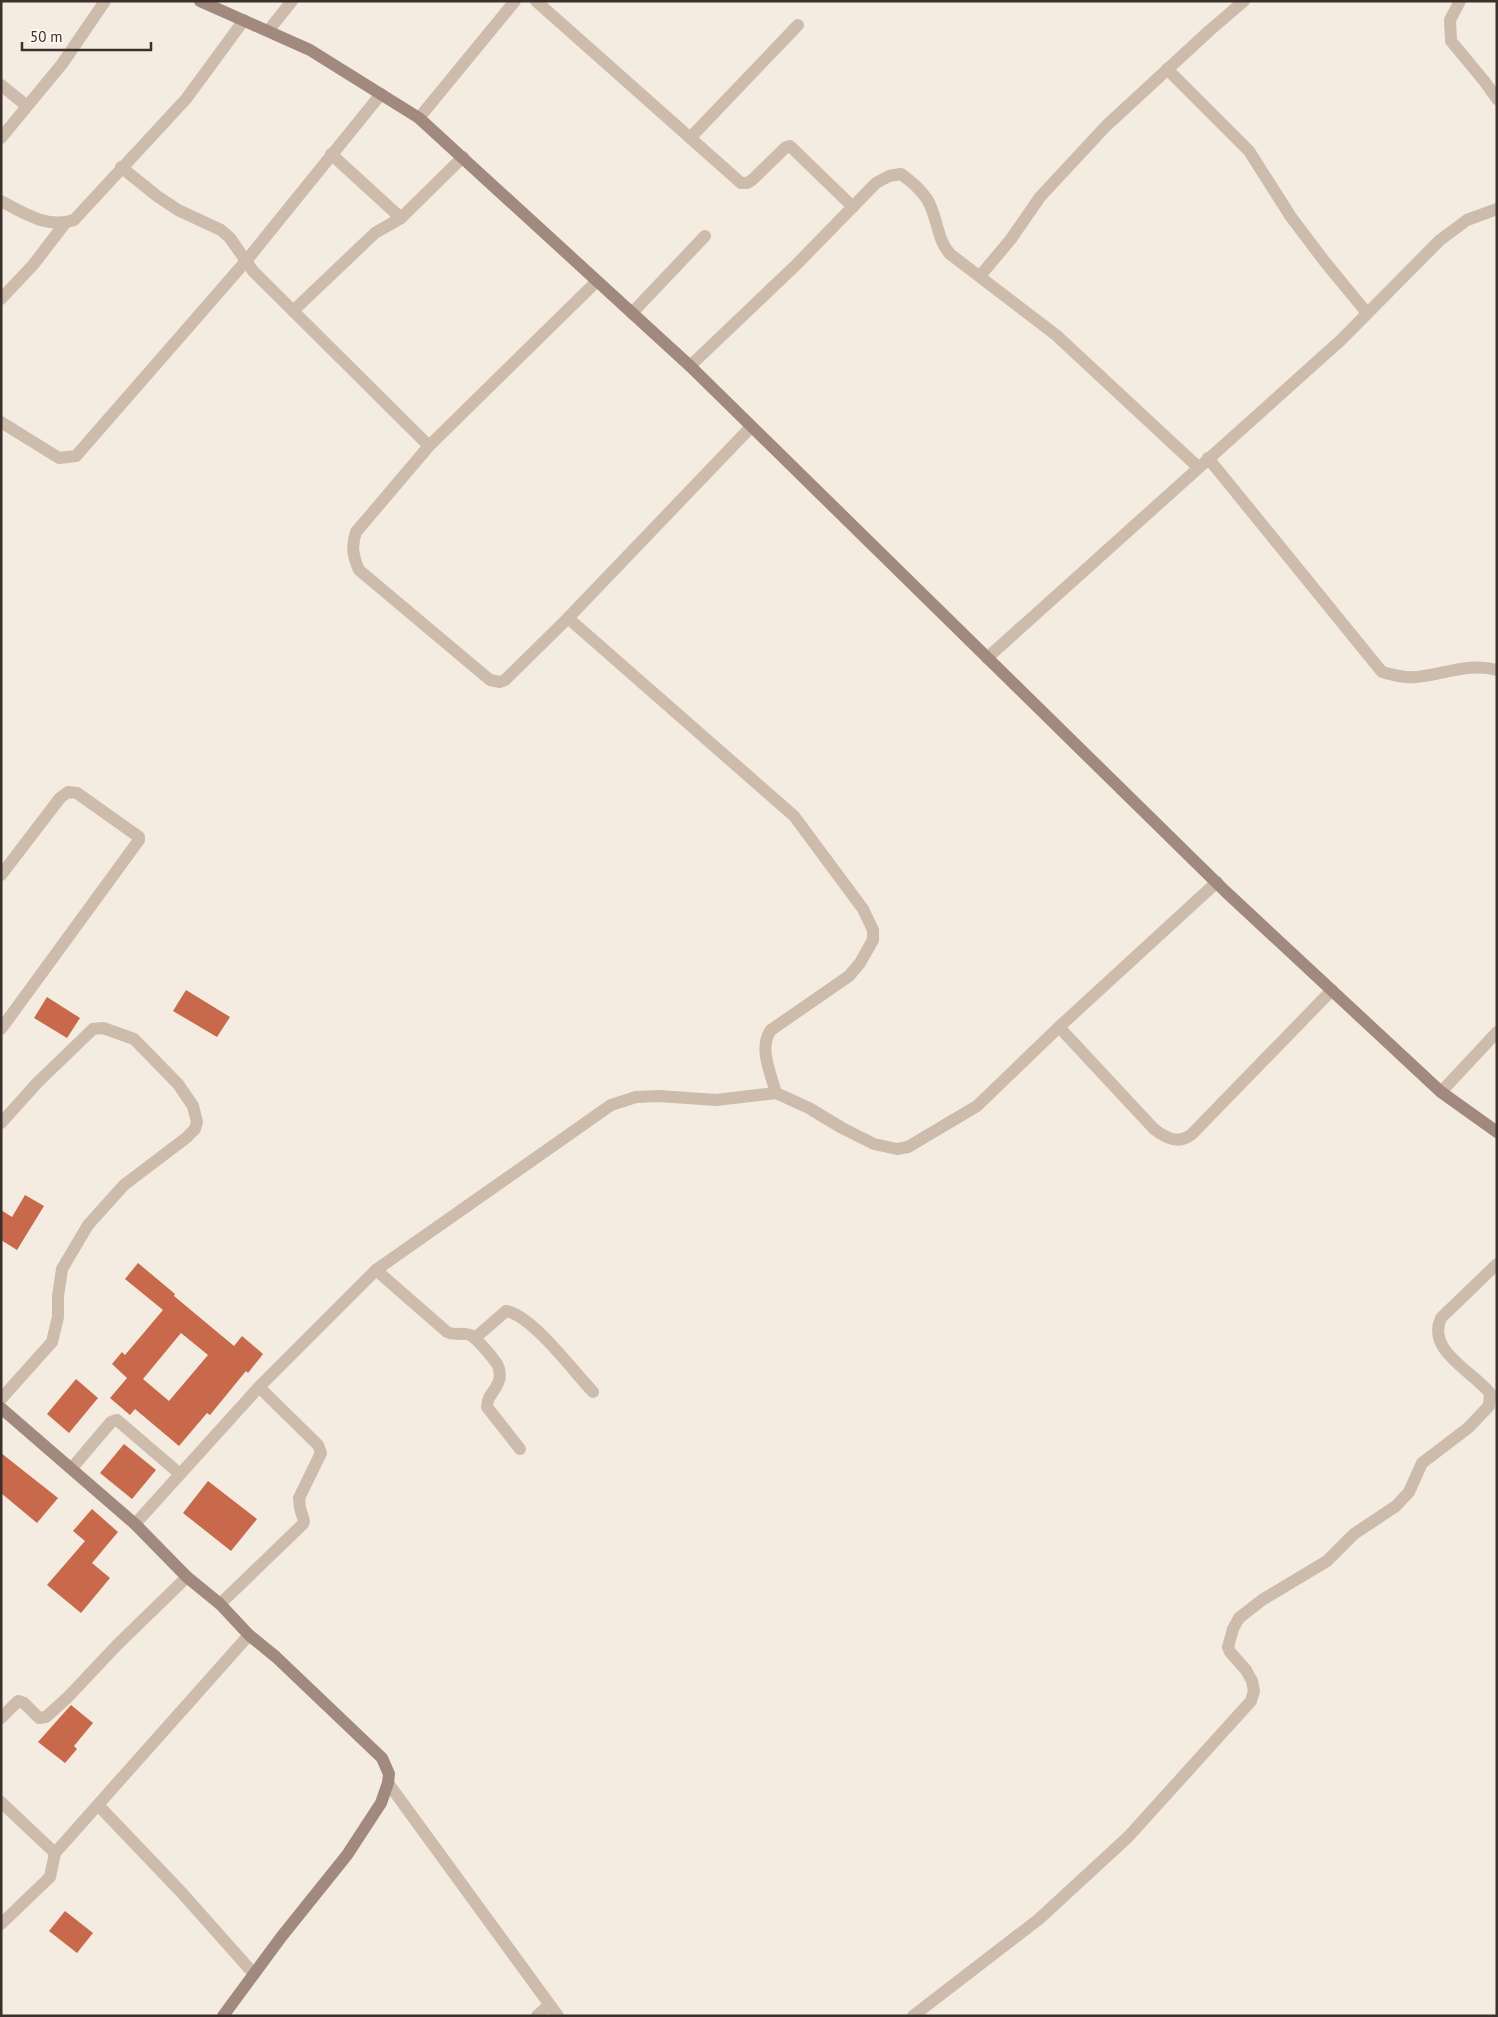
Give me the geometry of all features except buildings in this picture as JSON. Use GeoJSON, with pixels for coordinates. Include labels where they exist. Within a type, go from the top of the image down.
{"type":"FeatureCollection","features":[{"type":"Feature","properties":{"kind":"street"},"geometry":{"type":"LineString","coordinates":[[1,138],[62,64],[105,1]]}},
{"type":"Feature","properties":{"kind":"street"},"geometry":{"type":"LineString","coordinates":[[200,1],[310,50],[419,118],[690,366],[1217,882],[1441,1092],[1497,1132]]}},
{"type":"Feature","properties":{"kind":"street"},"geometry":{"type":"LineString","coordinates":[[268,31],[292,1]]}},
{"type":"Feature","properties":{"kind":"street"},"geometry":{"type":"LineString","coordinates":[[419,118],[515,1]]}},
{"type":"Feature","properties":{"kind":"street"},"geometry":{"type":"LineString","coordinates":[[536,1],[744,184],[752,180],[786,147],[790,146],[853,207]]}},
{"type":"Feature","properties":{"kind":"street"},"geometry":{"type":"LineString","coordinates":[[980,276],[1010,240],[1040,197],[1106,126],[1244,1]]}},
{"type":"Feature","properties":{"kind":"street"},"geometry":{"type":"LineString","coordinates":[[1460,1],[1450,20],[1450,41],[1497,99]]}},
{"type":"Feature","properties":{"kind":"street"},"geometry":{"type":"LineString","coordinates":[[1,201],[30,218],[66,222],[74,220],[121,167],[186,99],[244,20]]}},
{"type":"Feature","properties":{"kind":"street"},"geometry":{"type":"LineString","coordinates":[[690,138],[798,25]]}},
{"type":"Feature","properties":{"kind":"street"},"geometry":{"type":"LineString","coordinates":[[1167,69],[1249,151],[1291,217],[1367,313]]}},
{"type":"Feature","properties":{"kind":"street"},"geometry":{"type":"LineString","coordinates":[[1,85],[27,106]]}},
{"type":"Feature","properties":{"kind":"street"},"geometry":{"type":"LineString","coordinates":[[1,422],[59,458],[76,456],[246,261],[381,94]]}},
{"type":"Feature","properties":{"kind":"street"},"geometry":{"type":"LineString","coordinates":[[332,154],[401,218]]}},
{"type":"Feature","properties":{"kind":"street"},"geometry":{"type":"LineString","coordinates":[[293,311],[375,233],[401,218],[463,157]]}},
{"type":"Feature","properties":{"kind":"street"},"geometry":{"type":"LineString","coordinates":[[121,167],[178,210],[212,225],[230,238],[253,271],[429,446]]}},
{"type":"Feature","properties":{"kind":"street"},"geometry":{"type":"LineString","coordinates":[[690,366],[796,265],[876,183],[889,176],[901,174],[914,184],[927,200],[943,246],[950,254],[1056,335],[1203,462],[1382,672],[1400,677],[1416,677],[1466,668],[1492,668],[1497,670]]}},
{"type":"Feature","properties":{"kind":"street"},"geometry":{"type":"LineString","coordinates":[[987,658],[1341,340],[1440,240],[1467,220],[1497,210]]}},
{"type":"Feature","properties":{"kind":"street"},"geometry":{"type":"LineString","coordinates":[[1,299],[33,265],[66,222]]}},
{"type":"Feature","properties":{"kind":"street"},"geometry":{"type":"LineString","coordinates":[[632,313],[705,236]]}},
{"type":"Feature","properties":{"kind":"street"},"geometry":{"type":"LineString","coordinates":[[596,282],[429,446],[356,532],[352,550],[359,570],[485,676],[495,681],[505,680],[568,618],[751,427]]}},
{"type":"Feature","properties":{"kind":"street"},"geometry":{"type":"LineString","coordinates":[[568,618],[794,816],[863,908],[872,930],[873,940],[860,963],[849,976],[771,1030],[767,1035],[765,1050],[776,1093]]}},
{"type":"Feature","properties":{"kind":"street"},"geometry":{"type":"LineString","coordinates":[[1,875],[60,798],[68,792],[77,793],[139,837],[139,840],[1,1029]]}},
{"type":"Feature","properties":{"kind":"street"},"geometry":{"type":"LineString","coordinates":[[135,1524],[259,1387],[376,1270],[611,1105],[636,1097],[659,1096],[716,1100],[776,1093],[809,1108],[842,1128],[874,1144],[897,1149],[908,1147],[977,1106],[1059,1027],[1217,882]]}},
{"type":"Feature","properties":{"kind":"street"},"geometry":{"type":"LineString","coordinates":[[1059,1027],[1154,1129],[1166,1137],[1180,1139],[1187,1138],[1192,1134],[1332,990]]}},
{"type":"Feature","properties":{"kind":"street"},"geometry":{"type":"LineString","coordinates":[[1,1123],[38,1082],[93,1029],[103,1028],[134,1038],[178,1084],[193,1106],[197,1122],[195,1129],[186,1138],[124,1185],[88,1225],[62,1269],[58,1296],[58,1317],[52,1342],[1,1399]]}},
{"type":"Feature","properties":{"kind":"street"},"geometry":{"type":"LineString","coordinates":[[1441,1092],[1497,1032]]}},
{"type":"Feature","properties":{"kind":"street"},"geometry":{"type":"LineString","coordinates":[[913,2016],[1038,1919],[1128,1838],[1251,1701],[1254,1691],[1252,1681],[1228,1647],[1233,1629],[1239,1618],[1262,1600],[1326,1561],[1354,1534],[1396,1506],[1409,1492],[1422,1463],[1468,1428],[1489,1406],[1490,1393],[1445,1350],[1438,1336],[1437,1328],[1441,1318],[1497,1264]]}},
{"type":"Feature","properties":{"kind":"street"},"geometry":{"type":"LineString","coordinates":[[376,1270],[447,1332],[456,1335],[467,1334],[475,1338],[497,1364],[500,1373],[499,1382],[489,1394],[487,1407],[520,1449]]}},
{"type":"Feature","properties":{"kind":"street"},"geometry":{"type":"LineString","coordinates":[[475,1338],[506,1311],[514,1313],[530,1324],[593,1392]]}},
{"type":"Feature","properties":{"kind":"street"},"geometry":{"type":"LineString","coordinates":[[220,1604],[303,1524],[304,1521],[298,1503],[299,1498],[321,1453],[318,1445],[259,1387]]}},
{"type":"Feature","properties":{"kind":"street"},"geometry":{"type":"LineString","coordinates":[[1,1408],[135,1524],[188,1577],[220,1604],[249,1635],[276,1657],[382,1758],[388,1774],[388,1783],[381,1803],[348,1855],[282,1936],[224,2016]]}},
{"type":"Feature","properties":{"kind":"street"},"geometry":{"type":"LineString","coordinates":[[72,1468],[110,1422],[118,1420],[180,1474]]}},
{"type":"Feature","properties":{"kind":"street"},"geometry":{"type":"LineString","coordinates":[[1,1718],[18,1701],[24,1703],[39,1718],[46,1717],[188,1577]]}},
{"type":"Feature","properties":{"kind":"street"},"geometry":{"type":"LineString","coordinates":[[1,1924],[50,1877],[55,1854],[249,1635]]}},
{"type":"Feature","properties":{"kind":"street"},"geometry":{"type":"LineString","coordinates":[[388,1783],[558,2016]]}},
{"type":"Feature","properties":{"kind":"street"},"geometry":{"type":"LineString","coordinates":[[1,1802],[55,1854]]}},
{"type":"Feature","properties":{"kind":"street"},"geometry":{"type":"LineString","coordinates":[[98,1805],[182,1893],[254,1974]]}},
{"type":"Feature","properties":{"kind":"street"},"geometry":{"type":"LineString","coordinates":[[537,2016],[549,2005]]}}]}
